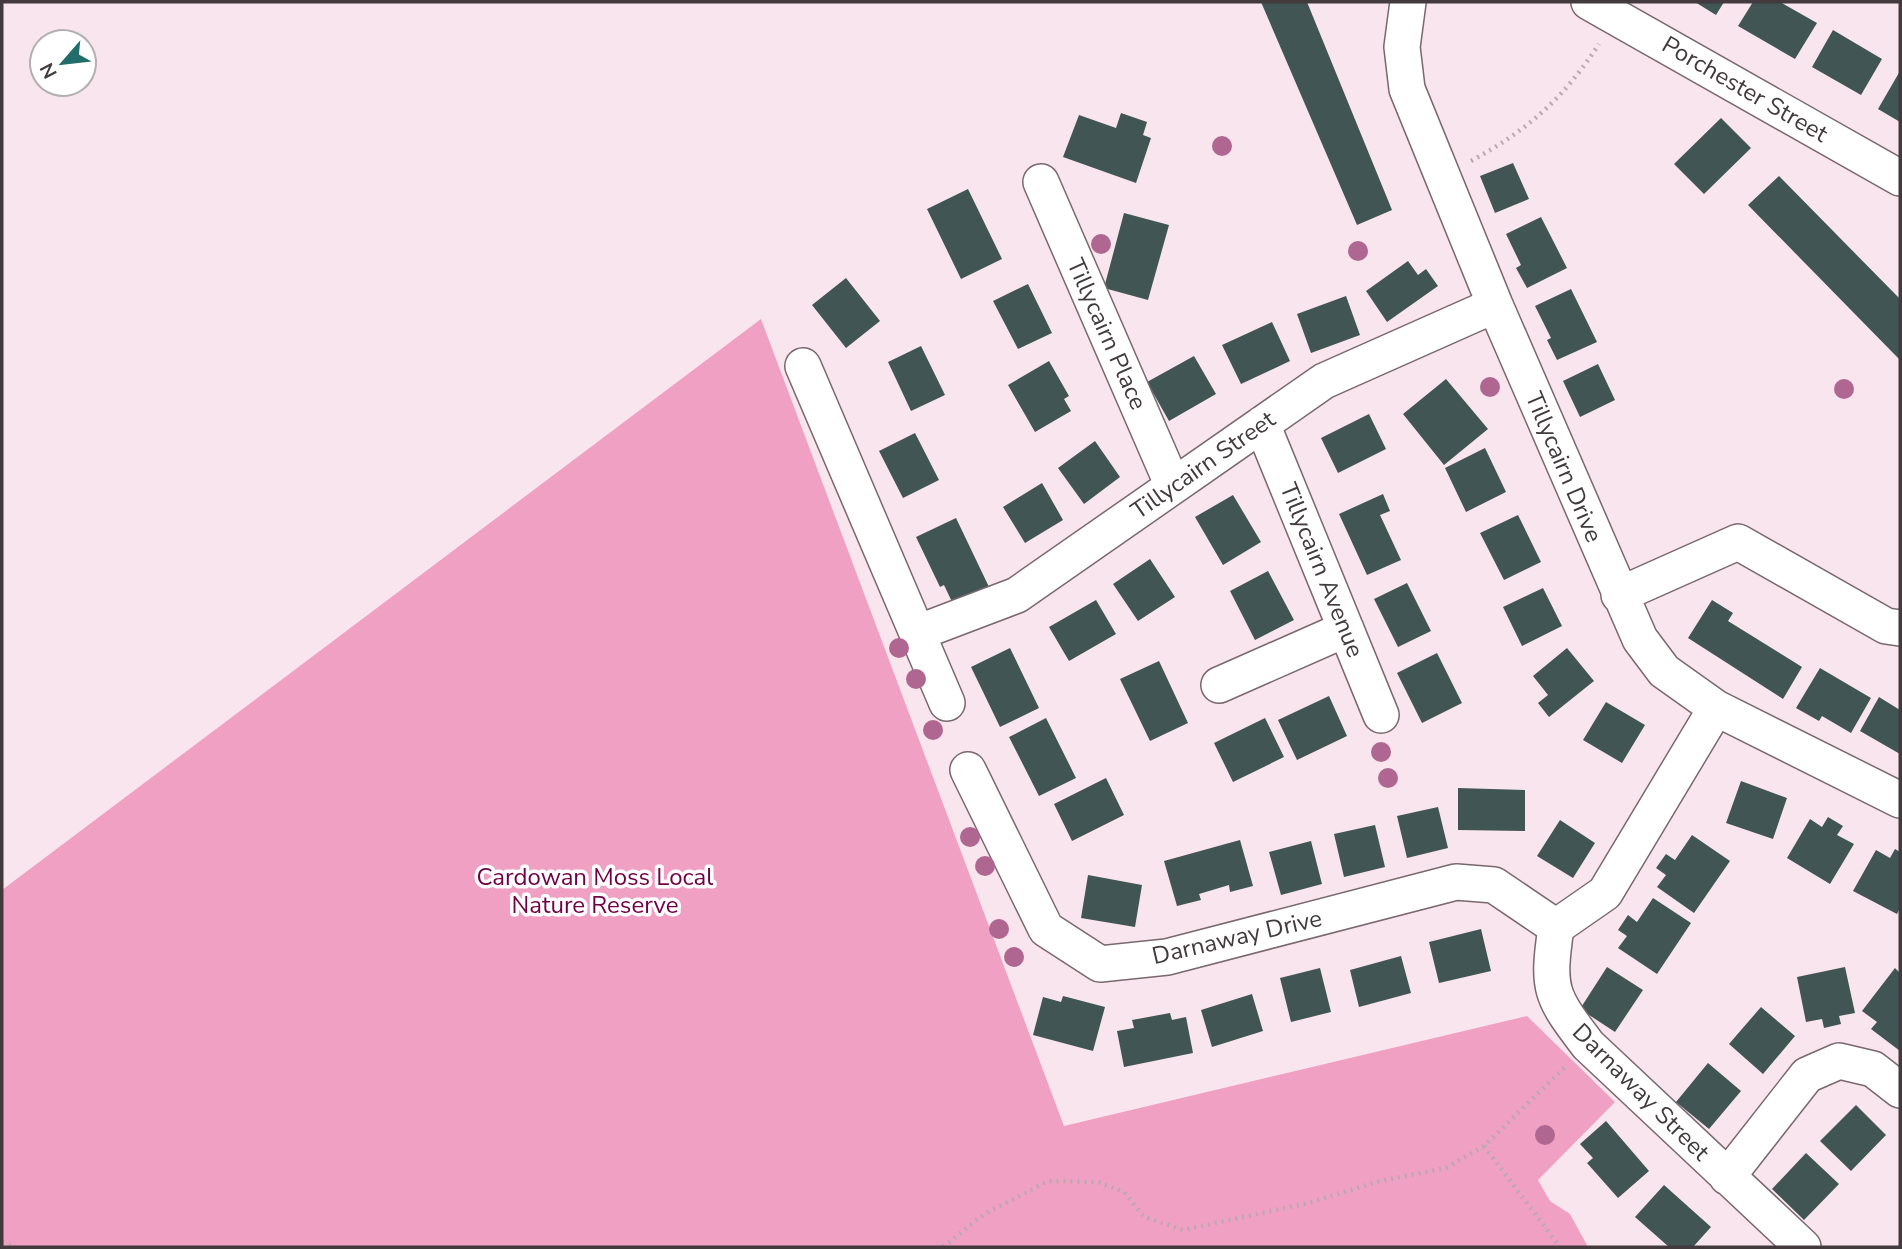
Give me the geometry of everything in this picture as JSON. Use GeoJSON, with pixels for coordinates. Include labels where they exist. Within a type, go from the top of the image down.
{"type":"FeatureCollection","features":[{"type":"Feature","properties":{"kind":"street","name":"Tillycairn Drive"},"geometry":{"type":"LineString","coordinates":[[1408,2],[1402,47],[1407,89],[1495,305],[1640,639],[1664,671],[1716,708],[1900,800]]}},
{"type":"Feature","properties":{"kind":"street","name":"Porchester Street"},"geometry":{"type":"LineString","coordinates":[[1603,9],[1900,178]]}},
{"type":"Feature","properties":{"kind":"street","name":"Tillycairn Place"},"geometry":{"type":"LineString","coordinates":[[1041,182],[1173,486]]}},
{"type":"Feature","properties":{"kind":"street","name":"Tillycairn Street"},"geometry":{"type":"LineString","coordinates":[[917,634],[1017,594],[1324,381],[1495,305]]}},
{"type":"Feature","properties":{"kind":"street"},"geometry":{"type":"LineString","coordinates":[[803,366],[947,703]]}},
{"type":"Feature","properties":{"kind":"street","name":"Tillycairn Avenue"},"geometry":{"type":"LineString","coordinates":[[1262,424],[1381,715]]}},
{"type":"Feature","properties":{"kind":"street"},"geometry":{"type":"LineString","coordinates":[[1619,595],[1738,542],[1885,626],[1900,628]]}},
{"type":"Feature","properties":{"kind":"street"},"geometry":{"type":"LineString","coordinates":[[1219,685],[1346,629]]}},
{"type":"Feature","properties":{"kind":"street"},"geometry":{"type":"LineString","coordinates":[[1556,927],[1605,893],[1716,708]]}},
{"type":"Feature","properties":{"kind":"street","name":"Darnaway Drive"},"geometry":{"type":"LineString","coordinates":[[968,770],[1046,929],[1100,964],[1167,957],[1457,882],[1493,885],[1556,927]]}},
{"type":"Feature","properties":{"kind":"street","name":"Darnaway Street"},"geometry":{"type":"LineString","coordinates":[[1556,927],[1550,972],[1558,1006],[1588,1045],[1803,1247]]}},
{"type":"Feature","properties":{"kind":"street"},"geometry":{"type":"LineString","coordinates":[[1727,1177],[1807,1075],[1839,1061],[1873,1069],[1900,1090]]}},
{"type":"Feature","properties":{"kind":"path"},"geometry":{"type":"LineString","coordinates":[[1443,177],[1515,137],[1575,81],[1603,9]]}},
{"type":"Feature","properties":{"kind":"path"},"geometry":{"type":"LineString","coordinates":[[943,1247],[983,1215],[1048,1181],[1097,1182],[1124,1192],[1144,1217],[1184,1230],[1308,1203],[1380,1181],[1446,1168],[1484,1146],[1588,1045]]}},
{"type":"Feature","properties":{"kind":"path"},"geometry":{"type":"LineString","coordinates":[[1484,1146],[1560,1247]]}},
{"type":"Feature","properties":{"kind":"path"},"geometry":{"type":"LineString","coordinates":[[2,1242],[14,1247]]}},
{"type":"Feature","properties":{"kind":"green space","name":"Cardowan Moss Local Nature Reserve"},"geometry":{"type":"Polygon","coordinates":[[[761,319],[1064,1126],[1527,1016],[1615,1102],[1538,1180],[1550,1201],[1570,1214],[1588,1247],[2,1247],[2,890],[761,319]]]}},
{"type":"Feature","properties":{"kind":"building"},"geometry":{"type":"Polygon","coordinates":[[[1261,2],[1307,2],[1392,210],[1357,225],[1261,2]]]}},
{"type":"Feature","properties":{"kind":"building"},"geometry":{"type":"Polygon","coordinates":[[[1695,2],[1724,2],[1716,15],[1695,2]]]}},
{"type":"Feature","properties":{"kind":"building"},"geometry":{"type":"Polygon","coordinates":[[[1753,2],[1780,2],[1817,23],[1795,59],[1738,26],[1753,2]]]}},
{"type":"Feature","properties":{"kind":"building"},"geometry":{"type":"Polygon","coordinates":[[[1833,30],[1882,59],[1861,95],[1812,67],[1833,30]]]}},
{"type":"Feature","properties":{"kind":"building"},"geometry":{"type":"Polygon","coordinates":[[[1900,71],[1900,122],[1878,109],[1900,71]]]}},
{"type":"Feature","properties":{"kind":"building"},"geometry":{"type":"Polygon","coordinates":[[[1121,113],[1147,122],[1143,135],[1151,138],[1136,183],[1063,157],[1079,115],[1116,128],[1121,113]]]}},
{"type":"Feature","properties":{"kind":"building"},"geometry":{"type":"Polygon","coordinates":[[[1721,118],[1751,148],[1704,194],[1674,164],[1721,118]]]}},
{"type":"Feature","properties":{"kind":"building"},"geometry":{"type":"Polygon","coordinates":[[[1513,163],[1529,199],[1495,213],[1480,176],[1513,163]]]}},
{"type":"Feature","properties":{"kind":"building"},"geometry":{"type":"Polygon","coordinates":[[[1779,176],[1900,299],[1900,360],[1748,205],[1779,176]]]}},
{"type":"Feature","properties":{"kind":"building"},"geometry":{"type":"Polygon","coordinates":[[[968,189],[1002,259],[961,279],[927,209],[968,189]]]}},
{"type":"Feature","properties":{"kind":"building"},"geometry":{"type":"Polygon","coordinates":[[[1124,213],[1169,225],[1148,300],[1104,288],[1124,213]]]}},
{"type":"Feature","properties":{"kind":"building"},"geometry":{"type":"Polygon","coordinates":[[[1541,217],[1567,268],[1527,288],[1516,268],[1521,265],[1506,234],[1541,217]]]}},
{"type":"Feature","properties":{"kind":"building"},"geometry":{"type":"Polygon","coordinates":[[[1408,261],[1418,275],[1426,269],[1438,286],[1387,322],[1366,291],[1408,261]]]}},
{"type":"Feature","properties":{"kind":"building"},"geometry":{"type":"Polygon","coordinates":[[[846,278],[880,321],[846,348],[812,305],[846,278]]]}},
{"type":"Feature","properties":{"kind":"building"},"geometry":{"type":"Polygon","coordinates":[[[1028,284],[1052,333],[1018,349],[993,301],[1028,284]]]}},
{"type":"Feature","properties":{"kind":"building"},"geometry":{"type":"Polygon","coordinates":[[[1571,289],[1597,342],[1557,360],[1547,340],[1551,338],[1535,306],[1571,289]]]}},
{"type":"Feature","properties":{"kind":"building"},"geometry":{"type":"Polygon","coordinates":[[[1346,296],[1360,335],[1311,353],[1297,314],[1346,296]]]}},
{"type":"Feature","properties":{"kind":"building"},"geometry":{"type":"Polygon","coordinates":[[[1272,322],[1290,361],[1241,384],[1222,345],[1272,322]]]}},
{"type":"Feature","properties":{"kind":"building"},"geometry":{"type":"Polygon","coordinates":[[[921,346],[945,395],[911,411],[888,362],[921,346]]]}},
{"type":"Feature","properties":{"kind":"building"},"geometry":{"type":"Polygon","coordinates":[[[1194,356],[1216,394],[1169,421],[1147,382],[1194,356]]]}},
{"type":"Feature","properties":{"kind":"building"},"geometry":{"type":"Polygon","coordinates":[[[1049,361],[1069,396],[1064,399],[1071,411],[1035,432],[1008,385],[1049,361]]]}},
{"type":"Feature","properties":{"kind":"building"},"geometry":{"type":"Polygon","coordinates":[[[1598,364],[1615,400],[1580,417],[1563,381],[1598,364]]]}},
{"type":"Feature","properties":{"kind":"building"},"geometry":{"type":"Polygon","coordinates":[[[1446,379],[1488,429],[1444,465],[1403,414],[1446,379]]]}},
{"type":"Feature","properties":{"kind":"building"},"geometry":{"type":"Polygon","coordinates":[[[1369,414],[1386,449],[1338,473],[1321,438],[1369,414]]]}},
{"type":"Feature","properties":{"kind":"building"},"geometry":{"type":"Polygon","coordinates":[[[915,433],[939,480],[903,498],[879,451],[915,433]]]}},
{"type":"Feature","properties":{"kind":"building"},"geometry":{"type":"Polygon","coordinates":[[[1095,441],[1120,477],[1084,504],[1058,468],[1095,441]]]}},
{"type":"Feature","properties":{"kind":"building"},"geometry":{"type":"Polygon","coordinates":[[[1485,448],[1506,492],[1466,512],[1445,468],[1485,448]]]}},
{"type":"Feature","properties":{"kind":"building"},"geometry":{"type":"Polygon","coordinates":[[[1042,483],[1063,520],[1025,543],[1003,507],[1042,483]]]}},
{"type":"Feature","properties":{"kind":"building"},"geometry":{"type":"Polygon","coordinates":[[[1383,494],[1390,511],[1380,515],[1401,560],[1367,575],[1339,514],[1383,494]]]}},
{"type":"Feature","properties":{"kind":"building"},"geometry":{"type":"Polygon","coordinates":[[[1233,495],[1261,542],[1223,565],[1195,517],[1233,495]]]}},
{"type":"Feature","properties":{"kind":"building"},"geometry":{"type":"Polygon","coordinates":[[[1518,515],[1541,562],[1504,580],[1480,533],[1518,515]]]}},
{"type":"Feature","properties":{"kind":"building"},"geometry":{"type":"Polygon","coordinates":[[[956,518],[989,587],[953,604],[944,585],[940,587],[916,537],[956,518]]]}},
{"type":"Feature","properties":{"kind":"building"},"geometry":{"type":"Polygon","coordinates":[[[1150,559],[1175,597],[1138,621],[1113,584],[1150,559]]]}},
{"type":"Feature","properties":{"kind":"building"},"geometry":{"type":"Polygon","coordinates":[[[1268,571],[1294,620],[1255,640],[1230,591],[1268,571]]]}},
{"type":"Feature","properties":{"kind":"building"},"geometry":{"type":"Polygon","coordinates":[[[1407,583],[1431,631],[1398,647],[1374,599],[1407,583]]]}},
{"type":"Feature","properties":{"kind":"building"},"geometry":{"type":"Polygon","coordinates":[[[1543,588],[1562,626],[1522,646],[1503,607],[1543,588]]]}},
{"type":"Feature","properties":{"kind":"building"},"geometry":{"type":"Polygon","coordinates":[[[1096,600],[1116,634],[1069,661],[1049,627],[1096,600]]]}},
{"type":"Feature","properties":{"kind":"building"},"geometry":{"type":"Polygon","coordinates":[[[1712,600],[1733,613],[1728,621],[1802,667],[1783,699],[1688,638],[1712,600]]]}},
{"type":"Feature","properties":{"kind":"building"},"geometry":{"type":"Polygon","coordinates":[[[1010,648],[1039,708],[1000,727],[971,667],[1010,648]]]}},
{"type":"Feature","properties":{"kind":"building"},"geometry":{"type":"Polygon","coordinates":[[[1567,648],[1594,681],[1549,717],[1538,703],[1548,695],[1533,676],[1567,648]]]}},
{"type":"Feature","properties":{"kind":"building"},"geometry":{"type":"Polygon","coordinates":[[[1437,653],[1462,703],[1422,723],[1397,673],[1437,653]]]}},
{"type":"Feature","properties":{"kind":"building"},"geometry":{"type":"Polygon","coordinates":[[[1159,661],[1188,723],[1150,741],[1120,679],[1159,661]]]}},
{"type":"Feature","properties":{"kind":"building"},"geometry":{"type":"Polygon","coordinates":[[[1820,668],[1871,698],[1851,733],[1822,716],[1819,721],[1796,708],[1820,668]]]}},
{"type":"Feature","properties":{"kind":"building"},"geometry":{"type":"Polygon","coordinates":[[[1329,696],[1347,736],[1297,760],[1278,720],[1329,696]]]}},
{"type":"Feature","properties":{"kind":"building"},"geometry":{"type":"Polygon","coordinates":[[[1879,697],[1900,710],[1900,754],[1860,731],[1879,697]]]}},
{"type":"Feature","properties":{"kind":"building"},"geometry":{"type":"Polygon","coordinates":[[[1606,702],[1645,725],[1622,763],[1583,740],[1606,702]]]}},
{"type":"Feature","properties":{"kind":"building"},"geometry":{"type":"Polygon","coordinates":[[[1046,718],[1076,778],[1039,796],[1009,737],[1046,718]]]}},
{"type":"Feature","properties":{"kind":"building"},"geometry":{"type":"Polygon","coordinates":[[[1265,718],[1284,757],[1233,782],[1214,743],[1265,718]]]}},
{"type":"Feature","properties":{"kind":"building"},"geometry":{"type":"Polygon","coordinates":[[[1106,778],[1124,815],[1072,841],[1054,804],[1106,778]]]}},
{"type":"Feature","properties":{"kind":"building"},"geometry":{"type":"Polygon","coordinates":[[[1741,781],[1787,798],[1773,839],[1726,823],[1741,781]]]}},
{"type":"Feature","properties":{"kind":"building"},"geometry":{"type":"Polygon","coordinates":[[[1458,788],[1525,790],[1525,831],[1458,830],[1458,788]]]}},
{"type":"Feature","properties":{"kind":"building"},"geometry":{"type":"Polygon","coordinates":[[[1438,807],[1448,848],[1407,858],[1397,816],[1438,807]]]}},
{"type":"Feature","properties":{"kind":"building"},"geometry":{"type":"Polygon","coordinates":[[[1828,817],[1843,826],[1837,835],[1854,844],[1830,884],[1787,858],[1810,819],[1822,827],[1828,817]]]}},
{"type":"Feature","properties":{"kind":"building"},"geometry":{"type":"Polygon","coordinates":[[[1560,820],[1595,843],[1573,878],[1537,856],[1560,820]]]}},
{"type":"Feature","properties":{"kind":"building"},"geometry":{"type":"Polygon","coordinates":[[[1375,825],[1385,867],[1344,877],[1334,834],[1375,825]]]}},
{"type":"Feature","properties":{"kind":"building"},"geometry":{"type":"Polygon","coordinates":[[[1692,835],[1730,861],[1694,913],[1657,887],[1666,875],[1656,868],[1666,854],[1675,860],[1692,835]]]}},
{"type":"Feature","properties":{"kind":"building"},"geometry":{"type":"Polygon","coordinates":[[[1240,840],[1253,886],[1230,892],[1229,885],[1199,894],[1201,900],[1177,906],[1164,861],[1240,840]]]}},
{"type":"Feature","properties":{"kind":"building"},"geometry":{"type":"Polygon","coordinates":[[[1311,841],[1322,884],[1281,895],[1269,852],[1311,841]]]}},
{"type":"Feature","properties":{"kind":"building"},"geometry":{"type":"Polygon","coordinates":[[[1895,849],[1900,852],[1900,908],[1897,914],[1853,891],[1876,850],[1890,858],[1895,849]]]}},
{"type":"Feature","properties":{"kind":"building"},"geometry":{"type":"Polygon","coordinates":[[[1088,875],[1142,885],[1135,927],[1081,918],[1088,875]]]}},
{"type":"Feature","properties":{"kind":"building"},"geometry":{"type":"Polygon","coordinates":[[[1653,898],[1691,923],[1657,974],[1618,948],[1627,936],[1618,930],[1628,915],[1637,922],[1653,898]]]}},
{"type":"Feature","properties":{"kind":"building"},"geometry":{"type":"Polygon","coordinates":[[[1481,929],[1491,971],[1439,983],[1429,942],[1481,929]]]}},
{"type":"Feature","properties":{"kind":"building"},"geometry":{"type":"Polygon","coordinates":[[[1401,956],[1411,993],[1359,1007],[1350,970],[1401,956]]]}},
{"type":"Feature","properties":{"kind":"building"},"geometry":{"type":"Polygon","coordinates":[[[1607,967],[1643,990],[1615,1032],[1580,1009],[1607,967]]]}},
{"type":"Feature","properties":{"kind":"building"},"geometry":{"type":"Polygon","coordinates":[[[1845,967],[1855,1013],[1839,1016],[1841,1024],[1824,1028],[1822,1019],[1806,1022],[1797,977],[1845,967]]]}},
{"type":"Feature","properties":{"kind":"building"},"geometry":{"type":"Polygon","coordinates":[[[1320,968],[1331,1012],[1291,1022],[1280,978],[1320,968]]]}},
{"type":"Feature","properties":{"kind":"building"},"geometry":{"type":"Polygon","coordinates":[[[1895,968],[1900,973],[1900,1051],[1871,1029],[1877,1022],[1862,1011],[1895,968]]]}},
{"type":"Feature","properties":{"kind":"building"},"geometry":{"type":"Polygon","coordinates":[[[1252,994],[1263,1031],[1212,1047],[1201,1010],[1252,994]]]}},
{"type":"Feature","properties":{"kind":"building"},"geometry":{"type":"Polygon","coordinates":[[[1063,996],[1105,1007],[1093,1051],[1033,1035],[1043,997],[1061,1002],[1063,996]]]}},
{"type":"Feature","properties":{"kind":"building"},"geometry":{"type":"Polygon","coordinates":[[[1761,1007],[1795,1036],[1763,1074],[1729,1044],[1761,1007]]]}},
{"type":"Feature","properties":{"kind":"building"},"geometry":{"type":"Polygon","coordinates":[[[1170,1013],[1172,1020],[1186,1017],[1193,1053],[1124,1067],[1117,1031],[1134,1028],[1132,1020],[1170,1013]]]}},
{"type":"Feature","properties":{"kind":"building"},"geometry":{"type":"Polygon","coordinates":[[[1708,1063],[1741,1091],[1709,1129],[1676,1102],[1708,1063]]]}},
{"type":"Feature","properties":{"kind":"building"},"geometry":{"type":"Polygon","coordinates":[[[1856,1105],[1886,1135],[1851,1171],[1820,1141],[1856,1105]]]}},
{"type":"Feature","properties":{"kind":"building"},"geometry":{"type":"Polygon","coordinates":[[[1606,1121],[1649,1171],[1618,1198],[1587,1163],[1593,1158],[1580,1144],[1606,1121]]]}},
{"type":"Feature","properties":{"kind":"building"},"geometry":{"type":"Polygon","coordinates":[[[1806,1153],[1839,1184],[1804,1220],[1772,1189],[1806,1153]]]}},
{"type":"Feature","properties":{"kind":"building"},"geometry":{"type":"Polygon","coordinates":[[[1664,1185],[1711,1227],[1693,1247],[1669,1247],[1635,1217],[1664,1185]]]}}]}
